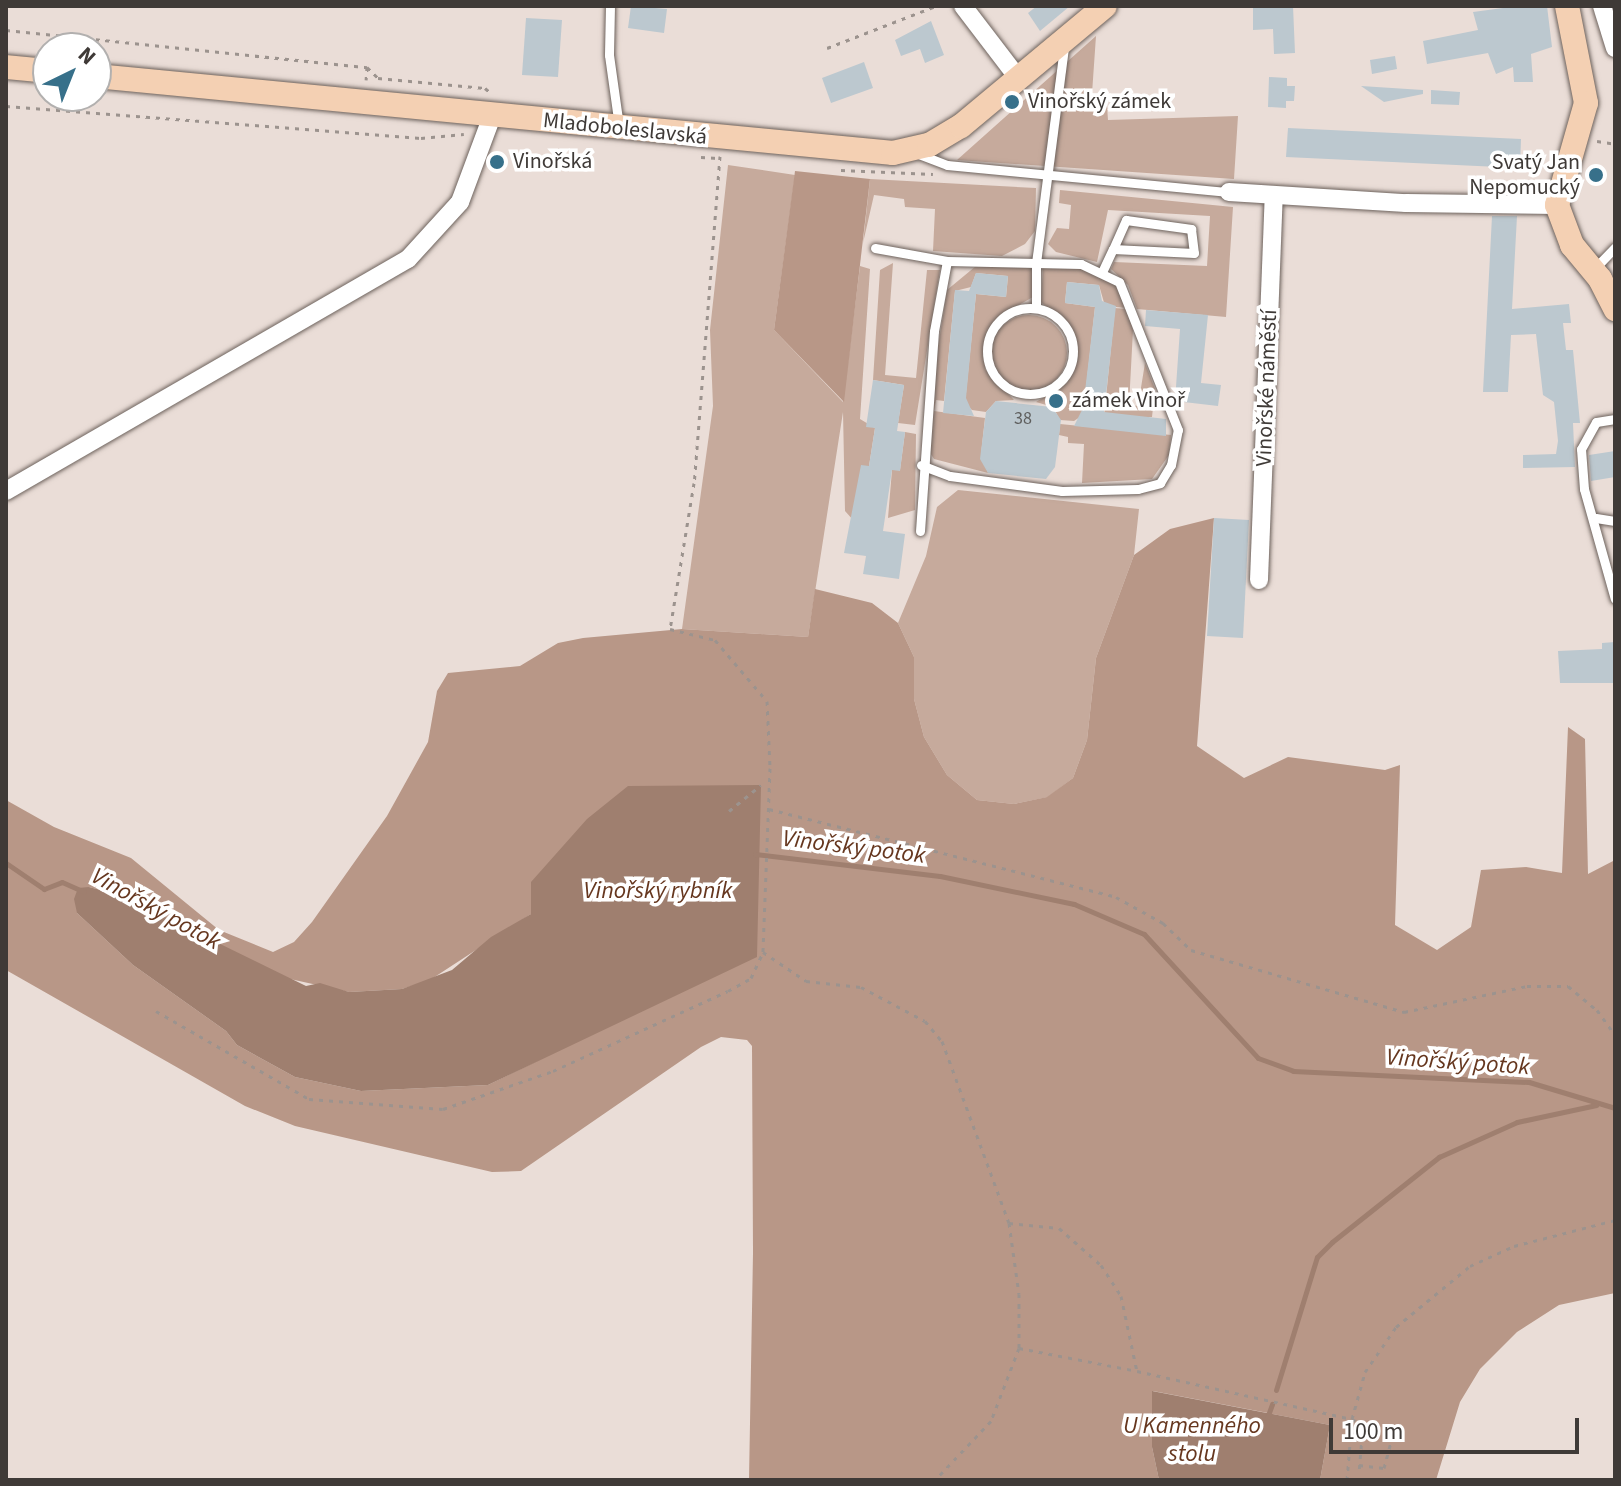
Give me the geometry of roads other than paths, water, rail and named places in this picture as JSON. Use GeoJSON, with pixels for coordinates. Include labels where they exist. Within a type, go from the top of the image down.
{"type":"FeatureCollection","features":[{"type":"Feature","properties":{"kind":"main road","name":"Mladoboleslavská"},"geometry":{"type":"LineString","coordinates":[[112,78],[363,103],[497,109],[620,129],[871,154],[909,151],[961,126],[1105,6]]}},
{"type":"Feature","properties":{"kind":"main road"},"geometry":{"type":"LineString","coordinates":[[1567,6],[1586,103],[1557,205],[1572,245],[1593,271],[1615,309]]}},
{"type":"Feature","properties":{"kind":"main road"},"geometry":{"type":"LineString","coordinates":[[6,67],[32,69]]}},
{"type":"Feature","properties":{"kind":"street"},"geometry":{"type":"LineString","coordinates":[[963,6],[1018,78]]}},
{"type":"Feature","properties":{"kind":"street"},"geometry":{"type":"LineString","coordinates":[[1602,6],[1615,48]]}},
{"type":"Feature","properties":{"kind":"street"},"geometry":{"type":"LineString","coordinates":[[6,491],[408,259],[460,202],[497,109]]}},
{"type":"Feature","properties":{"kind":"street"},"geometry":{"type":"LineString","coordinates":[[1229,192],[1557,205]]}},
{"type":"Feature","properties":{"kind":"street","name":"Vinořské náměstí"},"geometry":{"type":"LineString","coordinates":[[1259,580],[1274,196]]}},
{"type":"Feature","properties":{"kind":"lane"},"geometry":{"type":"LineString","coordinates":[[610,6],[609,55],[620,129]]}},
{"type":"Feature","properties":{"kind":"lane"},"geometry":{"type":"LineString","coordinates":[[1036,308],[1036,263],[1065,40]]}},
{"type":"Feature","properties":{"kind":"lane"},"geometry":{"type":"LineString","coordinates":[[909,151],[947,165],[1229,192]]}},
{"type":"Feature","properties":{"kind":"lane"},"geometry":{"type":"LineString","coordinates":[[1103,270],[1126,220],[1191,229],[1194,253],[1113,249]]}},
{"type":"Feature","properties":{"kind":"lane"},"geometry":{"type":"LineString","coordinates":[[1593,271],[1615,247]]}},
{"type":"Feature","properties":{"kind":"lane"},"geometry":{"type":"LineString","coordinates":[[875,248],[947,261],[1036,263],[1103,270],[1129,297],[1178,430],[1171,465],[1160,483],[1062,491],[950,476],[921,465]]}},
{"type":"Feature","properties":{"kind":"lane"},"geometry":{"type":"LineString","coordinates":[[920,531],[921,465],[934,331],[947,261]]}},
{"type":"Feature","properties":{"kind":"lane"},"geometry":{"type":"LineString","coordinates":[[1036,308],[1062,322],[1070,334],[1071,363],[1055,386],[1027,394],[1001,383],[993,372],[987,346],[999,321],[1010,313],[1036,308]]}},
{"type":"Feature","properties":{"kind":"lane"},"geometry":{"type":"LineString","coordinates":[[1615,419],[1596,422],[1581,449],[1584,489],[1596,518],[1615,599]]}},
{"type":"Feature","properties":{"kind":"lane"},"geometry":{"type":"LineString","coordinates":[[1596,518],[1615,521]]}},
{"type":"Feature","properties":{"kind":"water","name":"Vinořský rybník"},"geometry":{"type":"Polygon","coordinates":[[[761,785],[757,957],[488,1085],[361,1091],[295,1077],[237,1045],[226,1031],[133,965],[77,913],[74,899],[78,888],[89,887],[120,895],[306,986],[320,983],[349,992],[402,989],[452,970],[491,937],[531,914],[531,882],[587,819],[628,786],[761,785]]]}},
{"type":"Feature","properties":{"kind":"water","name":"U Kamenného stolu"},"geometry":{"type":"Polygon","coordinates":[[[1152,1391],[1330,1425],[1320,1480],[1159,1480],[1152,1447],[1152,1391]]]}},
{"type":"Feature","properties":{"kind":"waterway","name":"Vinořský potok"},"geometry":{"type":"LineString","coordinates":[[755,854],[940,876],[1074,904],[1144,934],[1258,1058],[1293,1071],[1529,1082],[1615,1108]]}},
{"type":"Feature","properties":{"kind":"waterway","name":"Vinořský potok"},"geometry":{"type":"LineString","coordinates":[[6,863],[44,889],[62,882],[84,892]]}},
{"type":"Feature","properties":{"kind":"waterway"},"geometry":{"type":"LineString","coordinates":[[1276,1390],[1317,1257],[1332,1242],[1439,1157],[1517,1122],[1596,1105]]}},
{"type":"Feature","properties":{"kind":"waterway"},"geometry":{"type":"LineString","coordinates":[[1267,1418],[1272,1404]]}},
{"type":"Feature","properties":{"kind":"place","name":"Vinořský zámek"},"geometry":{"type":"Point","coordinates":[1012,102]}},
{"type":"Feature","properties":{"kind":"place","name":"Vinořská"},"geometry":{"type":"Point","coordinates":[497,162]}},
{"type":"Feature","properties":{"kind":"place","name":"Svatý Jan Nepomucký"},"geometry":{"type":"Point","coordinates":[1596,175]}},
{"type":"Feature","properties":{"kind":"place","name":"zámek Vinoř"},"geometry":{"type":"Point","coordinates":[1056,401]}}]}
